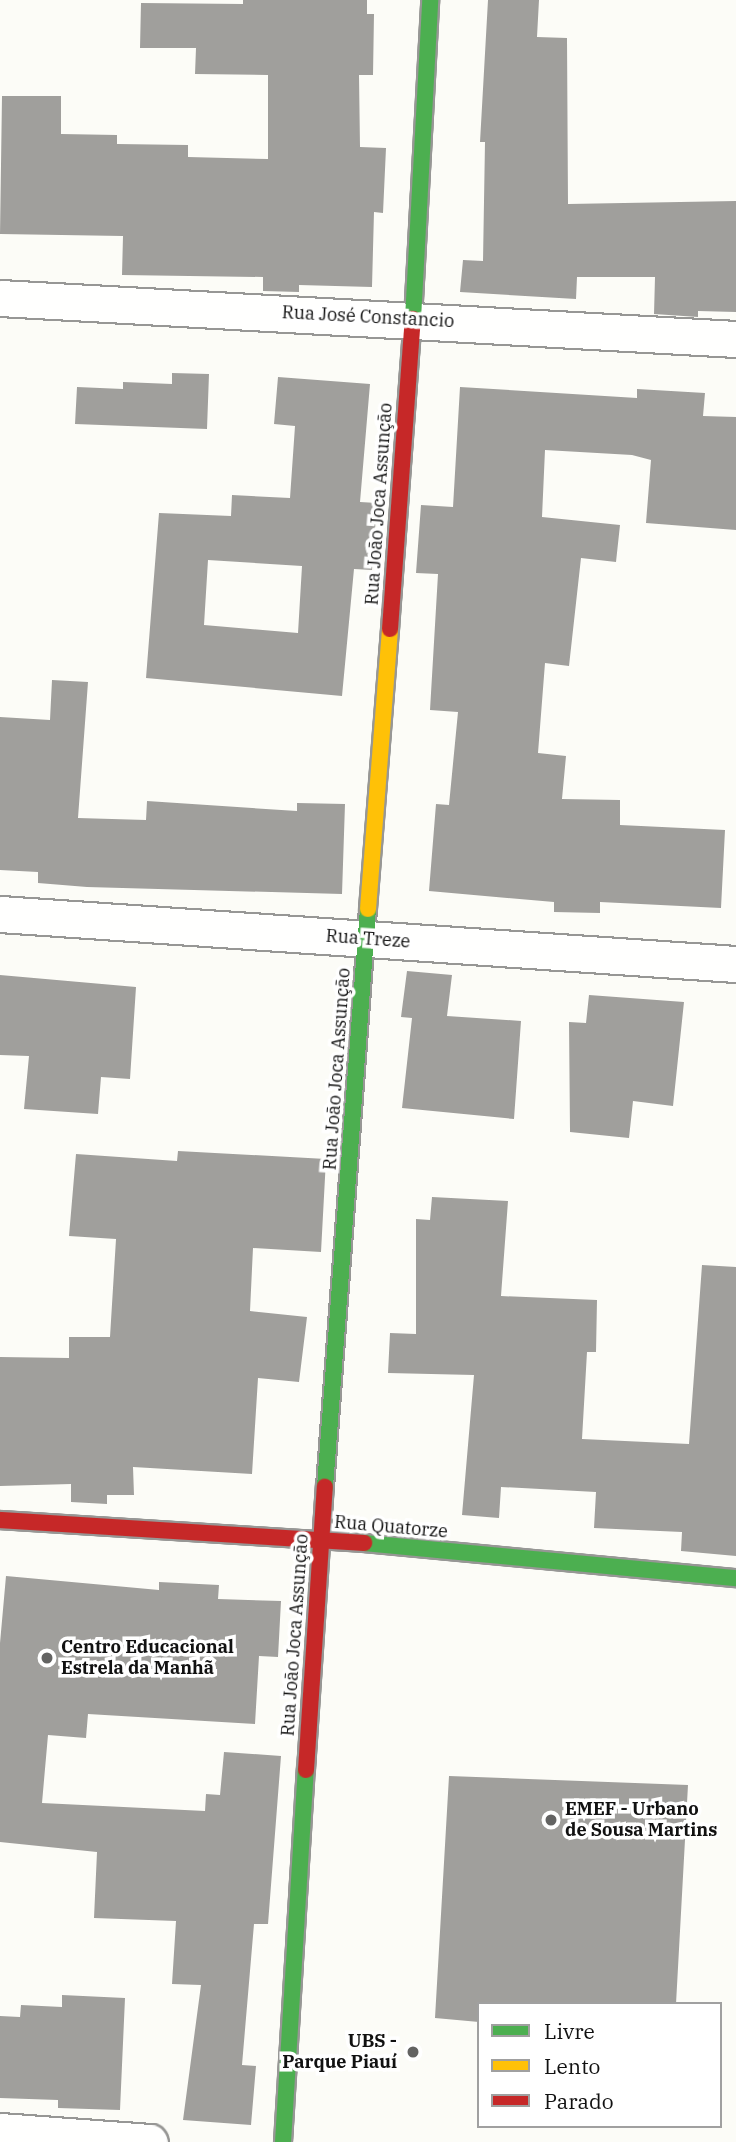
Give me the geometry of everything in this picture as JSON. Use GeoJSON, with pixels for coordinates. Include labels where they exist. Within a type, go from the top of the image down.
{"type":"FeatureCollection","features":[{"type":"Feature","properties":{"kind":"street","name":"Rua João Joca Assunção"},"geometry":{"type":"LineString","coordinates":[[283,2142],[321,1539],[413,319],[430,0]]}},
{"type":"Feature","properties":{"kind":"street","name":"Rua José Constancio"},"geometry":{"type":"LineString","coordinates":[[0,298],[736,339]]}},
{"type":"Feature","properties":{"kind":"street","name":"Rua Treze"},"geometry":{"type":"LineString","coordinates":[[0,914],[736,964]]}},
{"type":"Feature","properties":{"kind":"street","name":"Rua Quatorze"},"geometry":{"type":"LineString","coordinates":[[0,1520],[321,1539],[736,1578]]}},
{"type":"Feature","properties":{"kind":"street"},"geometry":{"type":"LineString","coordinates":[[0,2131],[150,2142]]}},
{"type":"Feature","properties":{"kind":"building"},"geometry":{"type":"Polygon","coordinates":[[[243,0],[367,0],[367,14],[374,14],[373,75],[359,75],[360,147],[386,148],[383,213],[374,212],[372,287],[299,285],[299,292],[263,291],[263,277],[122,275],[123,236],[0,234],[2,96],[61,96],[61,134],[117,135],[117,144],[188,145],[188,157],[268,159],[268,75],[195,74],[196,48],[140,48],[141,3],[243,4],[243,0]]]}},
{"type":"Feature","properties":{"kind":"building"},"geometry":{"type":"Polygon","coordinates":[[[488,0],[539,0],[537,37],[567,38],[568,204],[736,201],[736,312],[698,311],[698,317],[654,314],[655,277],[577,277],[576,299],[460,292],[463,260],[483,261],[485,142],[480,142],[488,0]]]}},
{"type":"Feature","properties":{"kind":"building"},"geometry":{"type":"Polygon","coordinates":[[[172,373],[209,374],[207,429],[75,424],[77,387],[123,389],[123,382],[172,384],[172,373]]]}},
{"type":"Feature","properties":{"kind":"building"},"geometry":{"type":"Polygon","coordinates":[[[278,377],[370,384],[360,502],[377,503],[372,570],[354,569],[342,696],[146,678],[159,513],[231,516],[232,495],[290,498],[295,426],[274,424],[278,377]],[[208,560],[204,625],[298,633],[302,566],[208,560]]]}},
{"type":"Feature","properties":{"kind":"building"},"geometry":{"type":"Polygon","coordinates":[[[460,387],[637,398],[637,389],[705,393],[703,416],[736,417],[736,530],[646,523],[651,460],[632,455],[545,450],[542,517],[620,525],[616,562],[581,558],[569,666],[545,663],[538,753],[566,756],[562,799],[620,800],[620,825],[725,830],[721,908],[600,902],[600,913],[554,912],[554,902],[429,891],[436,804],[449,805],[458,712],[430,710],[438,574],[416,573],[421,505],[453,507],[460,387]]]}},
{"type":"Feature","properties":{"kind":"building"},"geometry":{"type":"Polygon","coordinates":[[[52,680],[88,682],[78,818],[146,820],[147,801],[297,811],[297,803],[345,804],[342,894],[87,887],[38,883],[38,872],[0,870],[0,717],[50,720],[52,680]]]}},
{"type":"Feature","properties":{"kind":"building"},"geometry":{"type":"Polygon","coordinates":[[[407,971],[452,975],[447,1016],[521,1021],[514,1119],[402,1108],[412,1018],[401,1017],[407,971]]]}},
{"type":"Feature","properties":{"kind":"building"},"geometry":{"type":"Polygon","coordinates":[[[0,975],[136,987],[130,1079],[101,1077],[98,1114],[24,1109],[29,1056],[0,1055],[0,975]]]}},
{"type":"Feature","properties":{"kind":"building"},"geometry":{"type":"Polygon","coordinates":[[[589,995],[684,1002],[673,1106],[633,1101],[629,1138],[570,1132],[569,1022],[586,1023],[589,995]]]}},
{"type":"Feature","properties":{"kind":"building"},"geometry":{"type":"Polygon","coordinates":[[[178,1151],[326,1159],[321,1252],[253,1248],[250,1311],[307,1317],[299,1382],[258,1378],[252,1474],[133,1467],[134,1495],[107,1495],[107,1504],[71,1502],[71,1484],[0,1486],[0,1357],[69,1358],[69,1337],[110,1337],[116,1239],[69,1236],[76,1154],[177,1161],[178,1151]]]}},
{"type":"Feature","properties":{"kind":"building"},"geometry":{"type":"Polygon","coordinates":[[[432,1197],[508,1201],[501,1296],[597,1300],[596,1352],[587,1352],[582,1439],[689,1444],[702,1265],[736,1267],[736,1556],[681,1551],[682,1532],[594,1528],[596,1492],[501,1487],[499,1518],[462,1515],[474,1375],[388,1373],[390,1333],[416,1334],[416,1219],[430,1220],[432,1197]]]}},
{"type":"Feature","properties":{"kind":"building"},"geometry":{"type":"Polygon","coordinates":[[[6,1576],[159,1590],[159,1582],[219,1585],[218,1599],[281,1601],[278,1657],[259,1656],[255,1724],[88,1714],[86,1738],[48,1735],[42,1803],[205,1811],[206,1794],[220,1795],[224,1752],[281,1756],[268,1924],[254,1924],[242,2065],[256,2066],[251,2125],[183,2120],[201,1985],[172,1984],[176,1921],[94,1918],[97,1852],[0,1842],[0,1643],[6,1576]]]}},
{"type":"Feature","properties":{"kind":"building"},"geometry":{"type":"Polygon","coordinates":[[[449,1776],[688,1785],[676,2002],[477,2002],[477,2022],[435,2018],[449,1776]]]}},
{"type":"Feature","properties":{"kind":"building"},"geometry":{"type":"Polygon","coordinates":[[[62,1995],[125,1998],[120,2110],[58,2108],[58,2100],[0,2098],[0,2016],[20,2017],[21,2005],[62,2007],[62,1995]]]}},
{"type":"Feature","properties":{"kind":"traffic: fast"},"geometry":{"type":"LineString","coordinates":[[413,319],[430,0]]}},
{"type":"Feature","properties":{"kind":"traffic: fast"},"geometry":{"type":"LineString","coordinates":[[325,1487],[368,909]]}},
{"type":"Feature","properties":{"kind":"traffic: fast"},"geometry":{"type":"LineString","coordinates":[[364,1543],[736,1578]]}},
{"type":"Feature","properties":{"kind":"traffic: fast"},"geometry":{"type":"LineString","coordinates":[[283,2142],[306,1770]]}},
{"type":"Feature","properties":{"kind":"traffic: slow"},"geometry":{"type":"LineString","coordinates":[[368,909],[390,629]]}},
{"type":"Feature","properties":{"kind":"traffic: jam"},"geometry":{"type":"LineString","coordinates":[[390,629],[413,319]]}},
{"type":"Feature","properties":{"kind":"traffic: jam"},"geometry":{"type":"LineString","coordinates":[[306,1770],[325,1487]]}},
{"type":"Feature","properties":{"kind":"traffic: jam"},"geometry":{"type":"LineString","coordinates":[[0,1520],[364,1543]]}},
{"type":"Feature","properties":{"kind":"place","name":"Centro Educacional Estrela da Manhã"},"geometry":{"type":"Point","coordinates":[47,1658]}},
{"type":"Feature","properties":{"kind":"place","name":"EMEF - Urbano de Sousa Martins"},"geometry":{"type":"Point","coordinates":[551,1820]}},
{"type":"Feature","properties":{"kind":"place","name":"UBS - Parque Piauí"},"geometry":{"type":"Point","coordinates":[413,2052]}}]}
